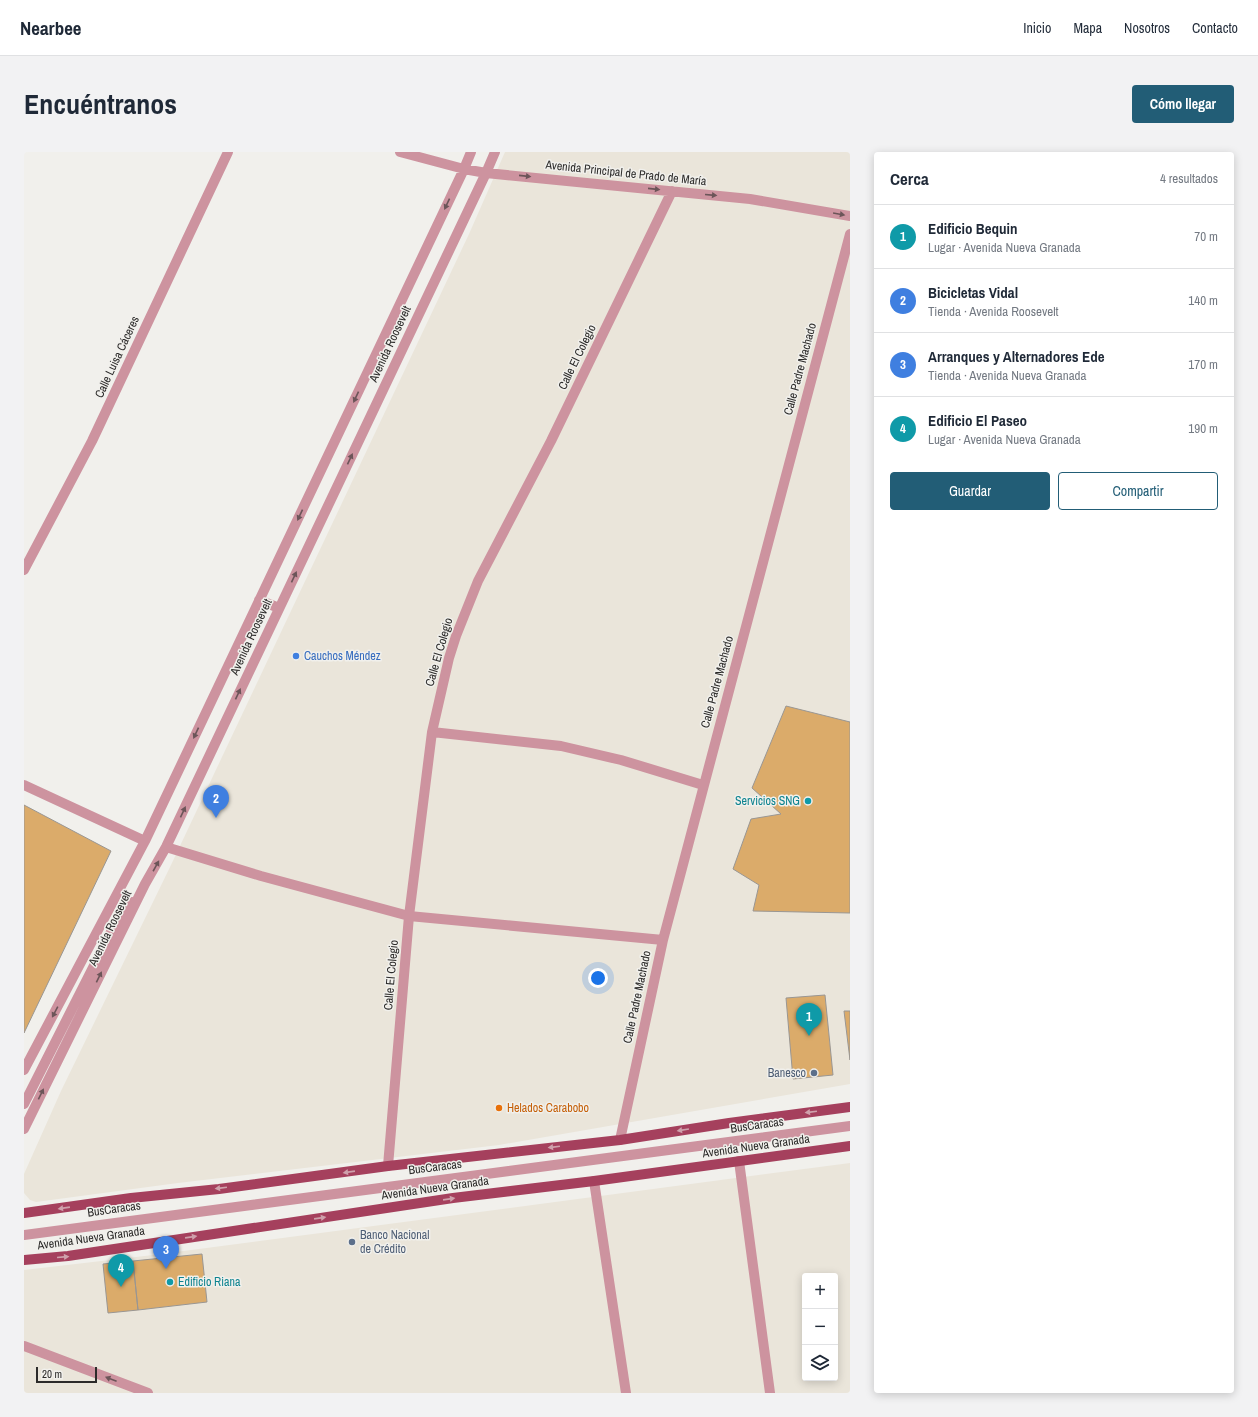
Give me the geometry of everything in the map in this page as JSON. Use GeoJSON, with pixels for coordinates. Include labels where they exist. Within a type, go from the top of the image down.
{"type":"FeatureCollection","features":[{"type":"Feature","properties":{"kind":"main road"},"geometry":{"type":"LineString","coordinates":[[24,1213],[388,1166],[620,1140],[729,1123],[850,1107]]}},
{"type":"Feature","properties":{"kind":"main road","name":"Avenida Nueva Granada"},"geometry":{"type":"LineString","coordinates":[[24,1260],[68,1256],[453,1198],[594,1181],[850,1146]]}},
{"type":"Feature","properties":{"kind":"street","name":"Calle Luisa Cáceres"},"geometry":{"type":"LineString","coordinates":[[24,570],[92,441],[228,152]]}},
{"type":"Feature","properties":{"kind":"street","name":"Avenida Principal de Prado de María"},"geometry":{"type":"LineString","coordinates":[[400,152],[464,169],[750,199],[850,216]]}},
{"type":"Feature","properties":{"kind":"street","name":"Avenida Roosevelt"},"geometry":{"type":"LineString","coordinates":[[24,1070],[145,841],[471,152]]}},
{"type":"Feature","properties":{"kind":"street","name":"Avenida Roosevelt"},"geometry":{"type":"LineString","coordinates":[[24,1128],[166,847],[486,172],[494,152]]}},
{"type":"Feature","properties":{"kind":"street","name":"Calle El Colegio"},"geometry":{"type":"LineString","coordinates":[[388,1166],[409,916],[432,732],[449,658],[456,636],[478,581],[551,441],[672,191]]}},
{"type":"Feature","properties":{"kind":"street","name":"Calle Padre Machado"},"geometry":{"type":"LineString","coordinates":[[620,1140],[663,940],[850,234]]}},
{"type":"Feature","properties":{"kind":"street"},"geometry":{"type":"LineString","coordinates":[[259,600],[279,608]]}},
{"type":"Feature","properties":{"kind":"street"},"geometry":{"type":"LineString","coordinates":[[432,732],[542,743],[574,748],[621,760],[703,786]]}},
{"type":"Feature","properties":{"kind":"street"},"geometry":{"type":"LineString","coordinates":[[24,785],[145,841]]}},
{"type":"Feature","properties":{"kind":"street"},"geometry":{"type":"LineString","coordinates":[[166,847],[261,876],[409,916],[663,940]]}},
{"type":"Feature","properties":{"kind":"street"},"geometry":{"type":"LineString","coordinates":[[115,924],[126,878]]}},
{"type":"Feature","properties":{"kind":"street"},"geometry":{"type":"LineString","coordinates":[[24,1104],[115,924],[146,884]]}},
{"type":"Feature","properties":{"kind":"street","name":"BusCaracas"},"geometry":{"type":"LineString","coordinates":[[24,1234],[850,1126]]}},
{"type":"Feature","properties":{"kind":"street"},"geometry":{"type":"LineString","coordinates":[[739,1161],[770,1393]]}},
{"type":"Feature","properties":{"kind":"street"},"geometry":{"type":"LineString","coordinates":[[594,1181],[626,1393]]}},
{"type":"Feature","properties":{"kind":"street"},"geometry":{"type":"LineString","coordinates":[[24,1346],[148,1393]]}},
{"type":"Feature","properties":{"kind":"shaded area"},"geometry":{"type":"Polygon","coordinates":[[[505,152],[850,152],[850,1084],[499,1145],[178,1183],[36,1202],[30,1200],[24,1193],[24,1174],[61,1091],[171,865],[469,234],[505,152]]]}},
{"type":"Feature","properties":{"kind":"shaded area"},"geometry":{"type":"Polygon","coordinates":[[[850,1163],[850,1393],[24,1393],[24,1270],[153,1255],[850,1163]]]}},
{"type":"Feature","properties":{"kind":"building","name":"Servicios SNG"},"geometry":{"type":"Polygon","coordinates":[[[786,706],[850,722],[850,913],[753,911],[759,885],[733,869],[751,819],[781,814],[752,788],[786,706]]]}},
{"type":"Feature","properties":{"kind":"building"},"geometry":{"type":"Polygon","coordinates":[[[24,805],[111,851],[24,1033],[24,805]]]}},
{"type":"Feature","properties":{"kind":"building"},"geometry":{"type":"Polygon","coordinates":[[[825,995],[833,1075],[793,1079],[786,998],[825,995]]]}},
{"type":"Feature","properties":{"kind":"building"},"geometry":{"type":"Polygon","coordinates":[[[844,1011],[850,1011],[850,1060],[844,1011]]]}},
{"type":"Feature","properties":{"kind":"building","name":"Edificio Riana"},"geometry":{"type":"Polygon","coordinates":[[[202,1254],[207,1302],[138,1310],[133,1261],[202,1254]]]}},
{"type":"Feature","properties":{"kind":"building"},"geometry":{"type":"Polygon","coordinates":[[[133,1261],[138,1310],[108,1313],[103,1264],[133,1261]]]}},
{"type":"Feature","properties":{"kind":"place","name":"Cauchos Méndez"},"geometry":{"type":"Point","coordinates":[296,656]}},
{"type":"Feature","properties":{"kind":"place","name":"Servicios SNG"},"geometry":{"type":"Point","coordinates":[808,801]}},
{"type":"Feature","properties":{"kind":"place","name":"Bicicletas Vidal"},"geometry":{"type":"Point","coordinates":[216,818]}},
{"type":"Feature","properties":{"kind":"place","name":"Edificio Bequin"},"geometry":{"type":"Point","coordinates":[809,1036]}},
{"type":"Feature","properties":{"kind":"place","name":"Banesco"},"geometry":{"type":"Point","coordinates":[814,1073]}},
{"type":"Feature","properties":{"kind":"place","name":"Helados Carabobo"},"geometry":{"type":"Point","coordinates":[499,1108]}},
{"type":"Feature","properties":{"kind":"place","name":"Banco Nacional de Crédito"},"geometry":{"type":"Point","coordinates":[352,1242]}},
{"type":"Feature","properties":{"kind":"place","name":"Arranques y Alternadores Ede"},"geometry":{"type":"Point","coordinates":[166,1269]}},
{"type":"Feature","properties":{"kind":"place","name":"Edificio Riana"},"geometry":{"type":"Point","coordinates":[170,1282]}},
{"type":"Feature","properties":{"kind":"place","name":"Edificio El Paseo"},"geometry":{"type":"Point","coordinates":[121,1287]}}]}
